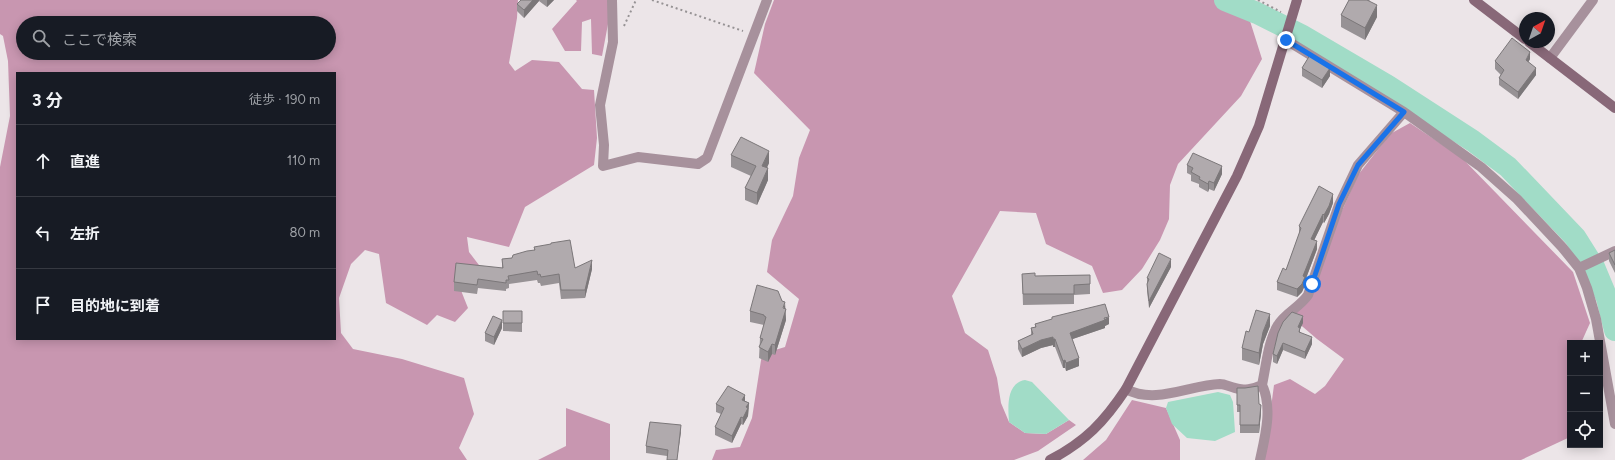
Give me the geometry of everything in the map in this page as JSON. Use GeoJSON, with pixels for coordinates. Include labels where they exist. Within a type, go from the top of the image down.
{"type":"FeatureCollection","features":[{"type":"Feature","properties":{"kind":"street"},"geometry":{"type":"LineString","coordinates":[[612,0],[613,42],[600,105],[604,145],[603,166],[638,157],[698,164],[707,158],[767,0]]}},
{"type":"Feature","properties":{"kind":"street"},"geometry":{"type":"LineString","coordinates":[[1050,460],[1069,450],[1086,437],[1113,408],[1126,389],[1237,176],[1259,126],[1298,0]]}},
{"type":"Feature","properties":{"kind":"street"},"geometry":{"type":"LineString","coordinates":[[1474,0],[1519,34]]}},
{"type":"Feature","properties":{"kind":"street"},"geometry":{"type":"LineString","coordinates":[[1550,58],[1593,0]]}},
{"type":"Feature","properties":{"kind":"street"},"geometry":{"type":"LineString","coordinates":[[1287,36],[1404,112],[1486,171],[1517,199],[1581,267],[1596,319],[1615,424]]}},
{"type":"Feature","properties":{"kind":"street"},"geometry":{"type":"LineString","coordinates":[[1537,48],[1615,108]]}},
{"type":"Feature","properties":{"kind":"street"},"geometry":{"type":"LineString","coordinates":[[1260,460],[1264,442],[1267,411],[1265,392],[1262,385],[1270,346],[1278,325],[1288,314],[1304,301],[1308,295],[1339,204],[1358,165],[1404,112]]}},
{"type":"Feature","properties":{"kind":"street"},"geometry":{"type":"LineString","coordinates":[[1581,267],[1615,251]]}},
{"type":"Feature","properties":{"kind":"street"},"geometry":{"type":"LineString","coordinates":[[1126,389],[1134,393],[1151,395],[1221,384],[1236,389],[1249,389],[1262,385]]}},
{"type":"Feature","properties":{"kind":"path"},"geometry":{"type":"LineString","coordinates":[[613,42],[619,36],[636,0]]}},
{"type":"Feature","properties":{"kind":"path"},"geometry":{"type":"LineString","coordinates":[[652,0],[753,35]]}},
{"type":"Feature","properties":{"kind":"path"},"geometry":{"type":"LineString","coordinates":[[1258,0],[1273,9],[1293,16]]}},
{"type":"Feature","properties":{"kind":"shaded area"},"geometry":{"type":"Polygon","coordinates":[[[0,0],[518,0],[517,18],[509,63],[515,71],[532,60],[559,62],[582,89],[594,90],[597,138],[594,165],[525,207],[509,247],[467,237],[469,252],[482,269],[460,283],[468,308],[455,322],[437,315],[427,325],[386,303],[379,254],[365,250],[351,264],[339,298],[341,333],[353,349],[402,359],[464,378],[474,414],[459,448],[467,460],[0,460],[0,167],[10,116],[8,61],[3,36],[0,34],[0,0]]]}},
{"type":"Feature","properties":{"kind":"shaded area"},"geometry":{"type":"Polygon","coordinates":[[[576,0],[608,0],[608,24],[602,56],[592,54],[591,19],[582,22],[581,51],[565,51],[552,29],[577,1],[576,0]]]}},
{"type":"Feature","properties":{"kind":"shaded area"},"geometry":{"type":"Polygon","coordinates":[[[774,0],[1218,0],[1240,9],[1250,21],[1262,59],[1241,96],[1178,164],[1170,185],[1169,219],[1160,240],[1142,269],[1122,290],[1103,293],[1092,266],[1046,244],[1036,213],[1000,211],[952,296],[965,333],[988,350],[997,378],[1001,403],[1009,422],[1025,433],[1046,434],[1069,420],[1076,425],[1038,451],[1014,460],[712,460],[716,450],[740,447],[752,418],[762,354],[785,347],[799,299],[767,272],[772,240],[793,196],[799,158],[810,130],[754,73],[765,24],[774,0]]]}},
{"type":"Feature","properties":{"kind":"shaded area"},"geometry":{"type":"Polygon","coordinates":[[[1410,123],[1462,158],[1573,272],[1590,323],[1582,340],[1567,340],[1567,438],[1521,460],[1264,460],[1274,385],[1290,379],[1315,394],[1325,386],[1344,359],[1296,321],[1297,311],[1358,175],[1390,134],[1410,123]]]}},
{"type":"Feature","properties":{"kind":"shaded area"},"geometry":{"type":"Polygon","coordinates":[[[1025,380],[1032,382],[1069,420],[1046,434],[1025,433],[1009,422],[1008,410],[1011,391],[1019,382],[1025,380]]]}},
{"type":"Feature","properties":{"kind":"shaded area"},"geometry":{"type":"Polygon","coordinates":[[[1218,392],[1230,395],[1233,402],[1235,432],[1215,441],[1187,438],[1172,424],[1166,408],[1168,402],[1218,392]]]}},
{"type":"Feature","properties":{"kind":"shaded area"},"geometry":{"type":"Polygon","coordinates":[[[1132,400],[1166,408],[1180,440],[1180,460],[1083,460],[1106,440],[1132,400]]]}},
{"type":"Feature","properties":{"kind":"shaded area"},"geometry":{"type":"Polygon","coordinates":[[[566,408],[610,424],[610,460],[538,460],[566,446],[566,408]]]}},
{"type":"Feature","properties":{"kind":"building"},"geometry":{"type":"Polygon","coordinates":[[[521,0],[533,0],[524,10],[517,4],[521,0]]]}},
{"type":"Feature","properties":{"kind":"building"},"geometry":{"type":"Polygon","coordinates":[[[1349,0],[1367,0],[1377,5],[1365,28],[1341,15],[1349,0]]]}},
{"type":"Feature","properties":{"kind":"building"},"geometry":{"type":"Polygon","coordinates":[[[1512,38],[1519,43],[1519,48],[1525,48],[1530,52],[1526,60],[1536,68],[1518,92],[1499,78],[1504,70],[1495,61],[1512,38]]]}},
{"type":"Feature","properties":{"kind":"building"},"geometry":{"type":"Polygon","coordinates":[[[1310,55],[1330,68],[1322,80],[1302,68],[1310,55]]]}},
{"type":"Feature","properties":{"kind":"building"},"geometry":{"type":"Polygon","coordinates":[[[741,137],[769,151],[762,166],[768,168],[757,193],[745,188],[756,166],[731,155],[741,137]]]}},
{"type":"Feature","properties":{"kind":"building"},"geometry":{"type":"Polygon","coordinates":[[[1193,153],[1222,166],[1214,183],[1209,181],[1208,184],[1191,172],[1193,168],[1187,165],[1193,153]]]}},
{"type":"Feature","properties":{"kind":"building"},"geometry":{"type":"Polygon","coordinates":[[[1319,186],[1333,194],[1329,206],[1324,215],[1323,214],[1311,239],[1317,241],[1303,276],[1305,277],[1302,284],[1297,289],[1277,282],[1283,268],[1286,270],[1301,228],[1299,226],[1319,186]]]}},
{"type":"Feature","properties":{"kind":"building"},"geometry":{"type":"Polygon","coordinates":[[[570,240],[575,268],[592,260],[585,290],[561,290],[559,274],[541,277],[540,274],[538,275],[537,271],[508,276],[509,280],[506,280],[506,283],[478,279],[477,285],[454,282],[456,263],[503,268],[502,259],[512,258],[513,255],[535,250],[534,247],[570,240]]]}},
{"type":"Feature","properties":{"kind":"building"},"geometry":{"type":"Polygon","coordinates":[[[1615,250],[1615,265],[1609,253],[1615,250]]]}},
{"type":"Feature","properties":{"kind":"building"},"geometry":{"type":"Polygon","coordinates":[[[1159,253],[1171,259],[1149,301],[1147,284],[1149,279],[1147,278],[1159,253]]]}},
{"type":"Feature","properties":{"kind":"building"},"geometry":{"type":"Polygon","coordinates":[[[1035,273],[1035,276],[1090,275],[1090,284],[1074,285],[1074,294],[1023,294],[1022,274],[1035,273]]]}},
{"type":"Feature","properties":{"kind":"building"},"geometry":{"type":"Polygon","coordinates":[[[757,285],[778,291],[782,301],[785,302],[783,308],[786,309],[775,345],[772,344],[768,352],[759,347],[763,339],[760,338],[766,317],[750,311],[757,285]]]}},
{"type":"Feature","properties":{"kind":"building"},"geometry":{"type":"Polygon","coordinates":[[[1105,304],[1109,317],[1104,318],[1105,320],[1070,333],[1079,358],[1066,363],[1065,360],[1063,361],[1053,337],[1041,340],[1022,349],[1018,341],[1033,334],[1031,328],[1036,327],[1035,324],[1052,319],[1052,317],[1105,304]]]}},
{"type":"Feature","properties":{"kind":"building"},"geometry":{"type":"Polygon","coordinates":[[[1256,310],[1270,314],[1263,332],[1259,353],[1242,348],[1246,331],[1249,332],[1256,310]]]}},
{"type":"Feature","properties":{"kind":"building"},"geometry":{"type":"Polygon","coordinates":[[[503,311],[522,311],[522,323],[503,323],[503,311]]]}},
{"type":"Feature","properties":{"kind":"building"},"geometry":{"type":"Polygon","coordinates":[[[1292,312],[1303,316],[1298,327],[1300,328],[1299,332],[1312,337],[1305,352],[1283,343],[1277,356],[1273,354],[1278,333],[1283,322],[1292,312]]]}},
{"type":"Feature","properties":{"kind":"building"},"geometry":{"type":"Polygon","coordinates":[[[493,316],[502,320],[494,337],[485,333],[493,316]]]}},
{"type":"Feature","properties":{"kind":"building"},"geometry":{"type":"Polygon","coordinates":[[[728,386],[745,395],[742,400],[749,403],[746,407],[748,408],[743,418],[741,417],[732,436],[715,427],[724,408],[716,404],[728,386]]]}},
{"type":"Feature","properties":{"kind":"building"},"geometry":{"type":"Polygon","coordinates":[[[1258,386],[1259,404],[1261,405],[1259,425],[1240,425],[1240,405],[1237,405],[1237,388],[1258,386]]]}},
{"type":"Feature","properties":{"kind":"building"},"geometry":{"type":"Polygon","coordinates":[[[650,422],[681,425],[677,460],[667,460],[668,450],[646,446],[650,422]]]}},
{"type":"Feature","properties":{"kind":"waterway"},"geometry":{"type":"LineString","coordinates":[[1225,0],[1257,13],[1301,35],[1388,86],[1473,141],[1508,167],[1575,237],[1594,267],[1607,298],[1615,330]]}},
{"type":"Feature","properties":{"kind":"route"},"geometry":{"type":"LineString","coordinates":[[1286,40],[1404,112],[1358,165],[1339,204],[1312,284]]}}]}
